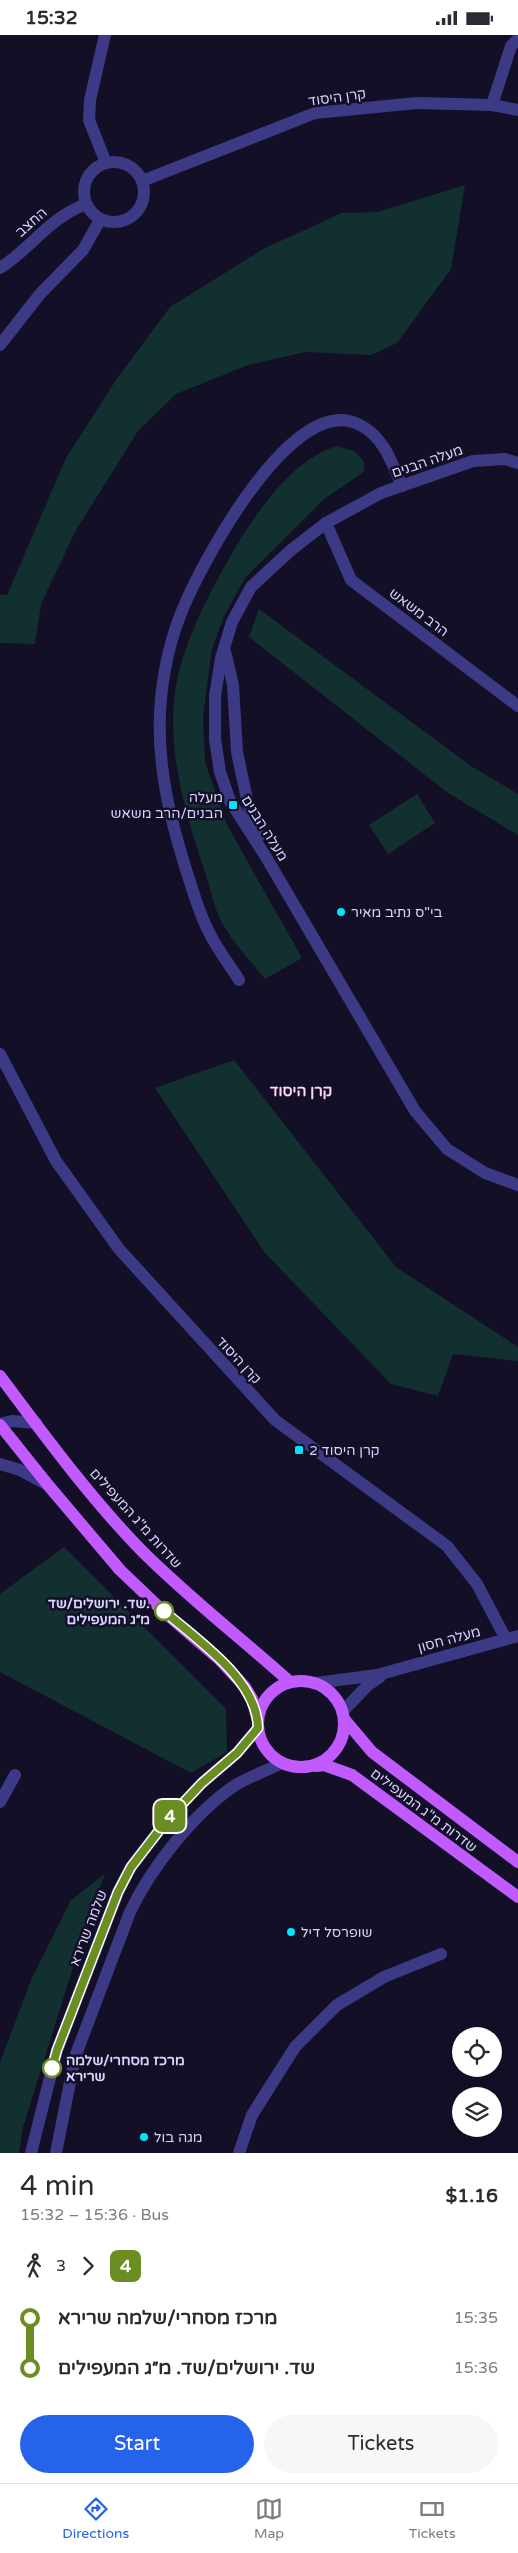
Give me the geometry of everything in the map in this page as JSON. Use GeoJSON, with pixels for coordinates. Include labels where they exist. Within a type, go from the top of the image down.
{"type":"FeatureCollection","features":[{"type":"Feature","properties":{"kind":"main road","name":"שדרות מ\"ג המעפילים"},"geometry":{"type":"LineString","coordinates":[[0,1376],[36,1423],[141,1550],[290,1682]]}},
{"type":"Feature","properties":{"kind":"main road"},"geometry":{"type":"LineString","coordinates":[[0,1424],[48,1485],[120,1570],[219,1659],[245,1687],[252,1699],[258,1725],[266,1749],[282,1763],[306,1768],[319,1764],[335,1751],[344,1733],[344,1715],[328,1689],[316,1683],[290,1682],[272,1692],[260,1710],[258,1725]]}},
{"type":"Feature","properties":{"kind":"main road","name":"שדרות מ\"ג המעפילים"},"geometry":{"type":"LineString","coordinates":[[344,1715],[372,1752],[518,1862]]}},
{"type":"Feature","properties":{"kind":"main road","name":"שדרות מ\"ג המעפילים"},"geometry":{"type":"LineString","coordinates":[[306,1768],[324,1765],[352,1775],[518,1897]]}},
{"type":"Feature","properties":{"kind":"street"},"geometry":{"type":"LineString","coordinates":[[105,35],[90,100],[89,120],[106,163]]}},
{"type":"Feature","properties":{"kind":"street"},"geometry":{"type":"LineString","coordinates":[[492,105],[511,46],[518,39]]}},
{"type":"Feature","properties":{"kind":"street","name":"קרן היסוד"},"geometry":{"type":"LineString","coordinates":[[142,181],[315,113],[417,103],[492,105],[518,110]]}},
{"type":"Feature","properties":{"kind":"street"},"geometry":{"type":"LineString","coordinates":[[106,163],[124,163],[131,167],[142,181],[143,201],[138,211],[130,218],[115,222],[100,219],[86,204],[83,194],[89,174],[106,163]]}},
{"type":"Feature","properties":{"kind":"street","name":"החצב"},"geometry":{"type":"LineString","coordinates":[[0,268],[53,221],[86,204]]}},
{"type":"Feature","properties":{"kind":"street"},"geometry":{"type":"LineString","coordinates":[[0,345],[40,293],[83,250],[100,219]]}},
{"type":"Feature","properties":{"kind":"street"},"geometry":{"type":"LineString","coordinates":[[239,980],[208,932],[178,847],[165,795],[160,742],[161,697],[170,647],[184,607],[228,525],[254,487],[287,446],[304,432],[326,422],[342,421],[360,424],[378,439],[388,452],[402,486]]}},
{"type":"Feature","properties":{"kind":"street","name":"מעלה הבנים"},"geometry":{"type":"LineString","coordinates":[[518,463],[505,459],[473,461],[359,503],[326,523],[291,550],[251,587],[232,623],[224,648],[215,696],[215,739],[220,772],[230,801],[266,857],[415,1111],[447,1149],[485,1173],[518,1185]]}},
{"type":"Feature","properties":{"kind":"street","name":"הרב משאש"},"geometry":{"type":"LineString","coordinates":[[326,523],[351,580],[518,706]]}},
{"type":"Feature","properties":{"kind":"street"},"geometry":{"type":"LineString","coordinates":[[224,648],[233,685],[238,761],[248,804],[266,857]]}},
{"type":"Feature","properties":{"kind":"street","name":"קרן היסוד"},"geometry":{"type":"LineString","coordinates":[[0,1054],[56,1161],[119,1249],[275,1420],[447,1547],[477,1584],[512,1638]]}},
{"type":"Feature","properties":{"kind":"street"},"geometry":{"type":"LineString","coordinates":[[0,1424],[12,1421],[36,1423]]}},
{"type":"Feature","properties":{"kind":"street"},"geometry":{"type":"LineString","coordinates":[[0,1464],[20,1470],[48,1485]]}},
{"type":"Feature","properties":{"kind":"street","name":"מעלה חסון"},"geometry":{"type":"LineString","coordinates":[[316,1683],[388,1672],[512,1638]]}},
{"type":"Feature","properties":{"kind":"street","name":"מעלה חסון"},"geometry":{"type":"LineString","coordinates":[[344,1715],[368,1685],[388,1672]]}},
{"type":"Feature","properties":{"kind":"street","name":"שלמה שרירא"},"geometry":{"type":"LineString","coordinates":[[31,2153],[57,2050],[118,1892],[131,1867],[168,1819],[202,1783],[237,1753],[258,1725]]}},
{"type":"Feature","properties":{"kind":"street"},"geometry":{"type":"LineString","coordinates":[[56,2153],[75,2057],[130,1912],[140,1891],[184,1834],[216,1800],[234,1786],[282,1763]]}},
{"type":"Feature","properties":{"kind":"street"},"geometry":{"type":"LineString","coordinates":[[0,1802],[15,1775]]}},
{"type":"Feature","properties":{"kind":"street"},"geometry":{"type":"LineString","coordinates":[[239,2153],[252,2115],[295,2047],[338,2005],[384,1977],[441,1954]]}},
{"type":"Feature","properties":{"kind":"green space"},"geometry":{"type":"Polygon","coordinates":[[[465,185],[451,269],[397,343],[371,355],[305,352],[248,365],[176,394],[138,431],[76,530],[41,604],[35,644],[0,643],[0,595],[7,595],[66,458],[116,380],[170,307],[265,248],[342,213],[377,212],[465,185]]]}},
{"type":"Feature","properties":{"kind":"green space"},"geometry":{"type":"Polygon","coordinates":[[[337,446],[354,451],[364,461],[364,472],[324,499],[245,578],[224,616],[212,649],[203,717],[205,762],[227,825],[302,958],[265,979],[237,946],[220,919],[189,823],[177,769],[174,742],[173,715],[176,688],[182,661],[193,630],[217,580],[243,535],[283,482],[308,461],[322,452],[337,446]]]}},
{"type":"Feature","properties":{"kind":"green space"},"geometry":{"type":"Polygon","coordinates":[[[259,609],[471,766],[518,794],[518,835],[448,793],[249,637],[259,609]]]}},
{"type":"Feature","properties":{"kind":"green space"},"geometry":{"type":"Polygon","coordinates":[[[417,794],[435,823],[388,854],[369,825],[417,794]]]}},
{"type":"Feature","properties":{"kind":"green space"},"geometry":{"type":"Polygon","coordinates":[[[234,1060],[396,1267],[518,1347],[518,1361],[453,1354],[438,1396],[391,1384],[265,1253],[155,1088],[234,1060]]]}},
{"type":"Feature","properties":{"kind":"green space"},"geometry":{"type":"Polygon","coordinates":[[[64,1547],[226,1709],[227,1752],[191,1773],[0,1672],[0,1594],[64,1547]]]}},
{"type":"Feature","properties":{"kind":"green space"},"geometry":{"type":"Polygon","coordinates":[[[105,1874],[81,1942],[23,2127],[19,2153],[0,2153],[0,2062],[32,1978],[71,1900],[105,1874]]]}},
{"type":"Feature","properties":{"kind":"bus line","name":"4"},"geometry":{"type":"LineString","coordinates":[[52,2068],[57,2050],[118,1892],[131,1867],[168,1819],[202,1783],[237,1753],[258,1728],[252,1699],[245,1687],[219,1659],[164,1611]]}},
{"type":"Feature","properties":{"kind":"place","name":"מעלה הבנים/הרב משאש"},"geometry":{"type":"Point","coordinates":[233,805]}},
{"type":"Feature","properties":{"kind":"place","name":"בי\"ס נתיב מאיר"},"geometry":{"type":"Point","coordinates":[341,912]}},
{"type":"Feature","properties":{"kind":"place","name":"קרן היסוד 2"},"geometry":{"type":"Point","coordinates":[299,1450]}},
{"type":"Feature","properties":{"kind":"place","name":"שד. ירושלים/שד. מ״ג המעפילים"},"geometry":{"type":"Point","coordinates":[164,1611]}},
{"type":"Feature","properties":{"kind":"place","name":"שופרסל דיל"},"geometry":{"type":"Point","coordinates":[291,1932]}},
{"type":"Feature","properties":{"kind":"place","name":"מרכז מסחרי/שלמה שרירא"},"geometry":{"type":"Point","coordinates":[52,2068]}},
{"type":"Feature","properties":{"kind":"place","name":"מגה בול"},"geometry":{"type":"Point","coordinates":[144,2137]}},
{"type":"Feature","properties":{"kind":"district","name":"קרן היסוד"},"geometry":{"type":"Point","coordinates":[301,1091]}}]}
